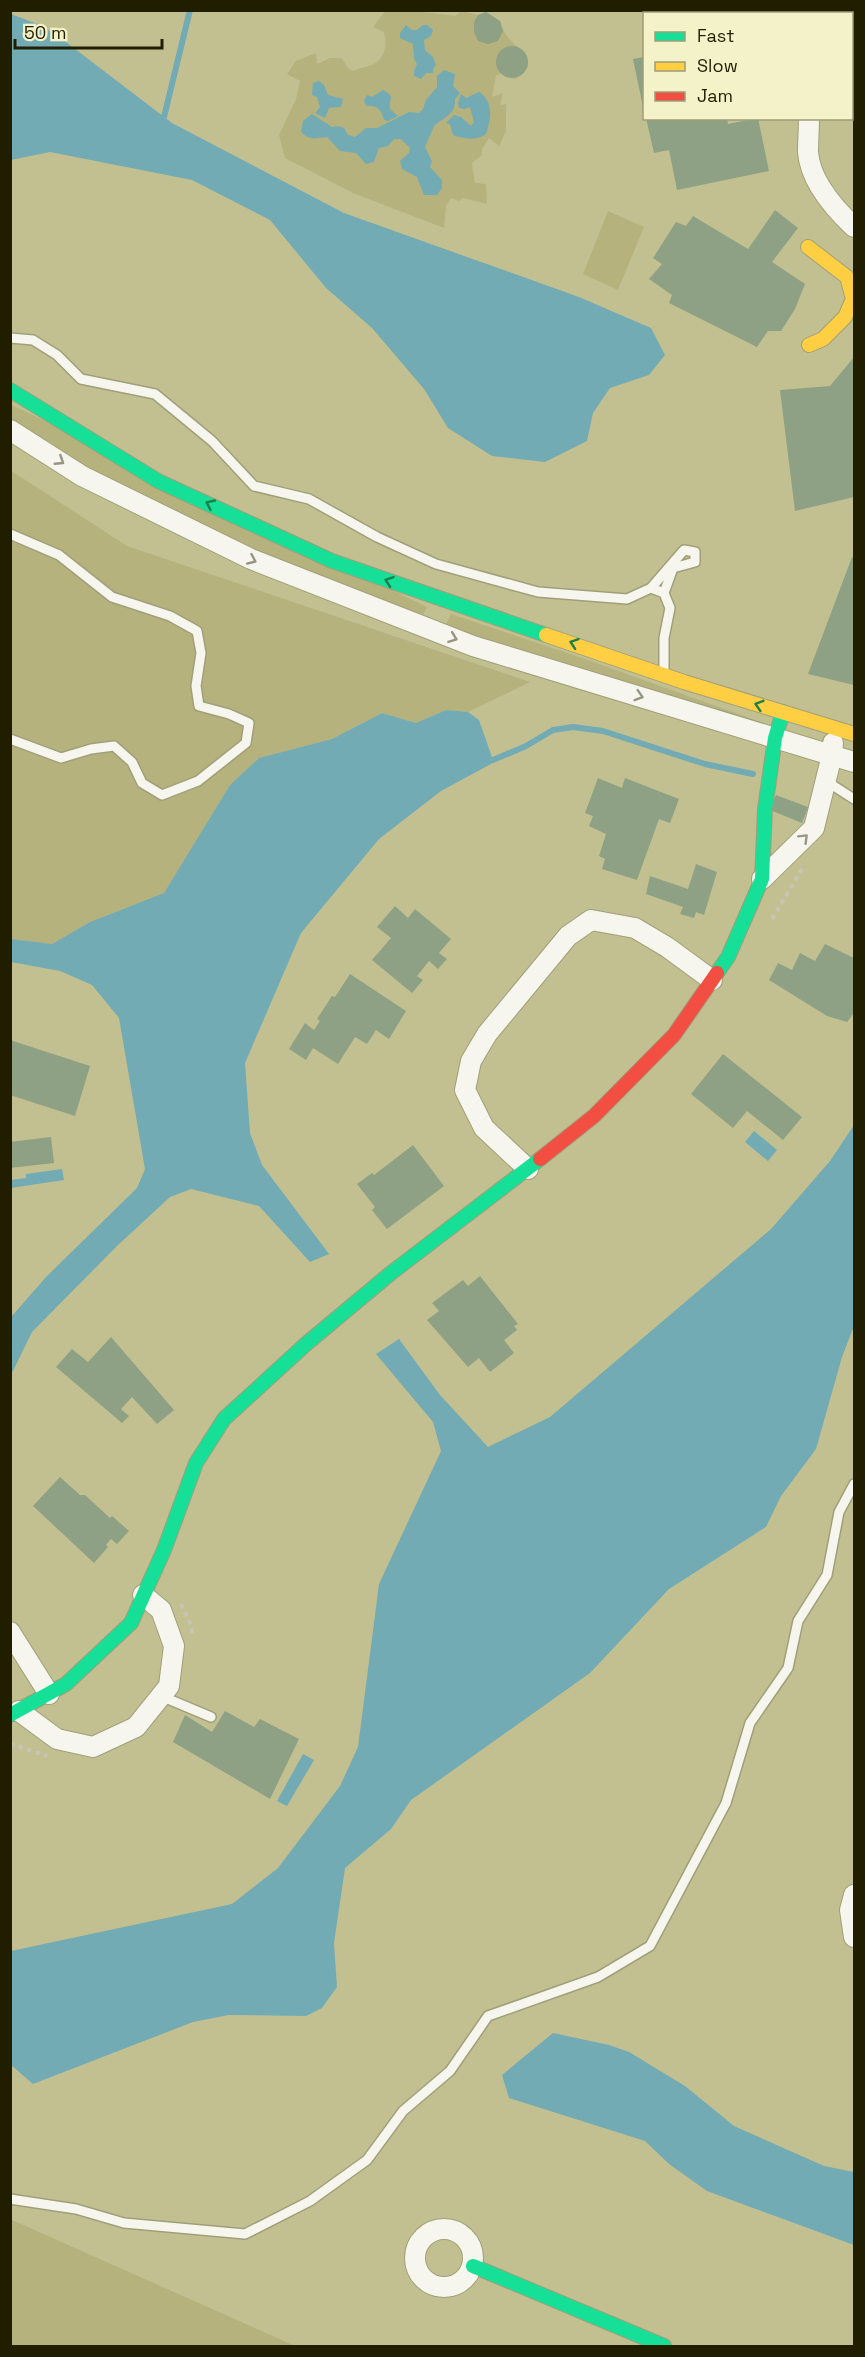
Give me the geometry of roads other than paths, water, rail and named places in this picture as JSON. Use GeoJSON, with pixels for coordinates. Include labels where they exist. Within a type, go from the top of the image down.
{"type":"FeatureCollection","features":[{"type":"Feature","properties":{"kind":"street"},"geometry":{"type":"LineString","coordinates":[[809,120],[808,154],[817,179],[837,211],[855,228]]}},
{"type":"Feature","properties":{"kind":"street"},"geometry":{"type":"LineString","coordinates":[[808,247],[848,277],[853,298],[845,317],[823,339],[809,345]]}},
{"type":"Feature","properties":{"kind":"street"},"geometry":{"type":"LineString","coordinates":[[10,390],[158,481],[332,561],[664,675],[855,734]]}},
{"type":"Feature","properties":{"kind":"street"},"geometry":{"type":"LineString","coordinates":[[10,430],[82,476],[251,560],[474,646],[855,762]]}},
{"type":"Feature","properties":{"kind":"street"},"geometry":{"type":"LineString","coordinates":[[143,1595],[161,1610],[174,1646],[169,1686],[136,1727],[93,1747],[57,1739],[15,1713],[66,1684],[131,1623],[143,1595],[164,1550],[196,1463],[224,1419],[306,1344],[391,1273],[594,1116],[674,1035],[728,957],[762,879],[765,809],[775,738],[783,712]]}},
{"type":"Feature","properties":{"kind":"street"},"geometry":{"type":"LineString","coordinates":[[762,879],[814,828],[832,755],[834,728]]}},
{"type":"Feature","properties":{"kind":"street"},"geometry":{"type":"LineString","coordinates":[[528,1169],[484,1128],[465,1090],[471,1061],[487,1034],[568,936],[591,920],[635,928],[667,947],[712,980]]}},
{"type":"Feature","properties":{"kind":"street"},"geometry":{"type":"LineString","coordinates":[[10,1632],[49,1694]]}},
{"type":"Feature","properties":{"kind":"street"},"geometry":{"type":"LineString","coordinates":[[855,1895],[850,1910],[855,1937]]}},
{"type":"Feature","properties":{"kind":"street"},"geometry":{"type":"LineString","coordinates":[[473,2266],[664,2346]]}},
{"type":"Feature","properties":{"kind":"lane"},"geometry":{"type":"LineString","coordinates":[[10,338],[33,340],[57,355],[81,379],[155,394],[212,441],[255,486],[309,499],[377,537],[436,564],[538,591],[627,598],[651,588],[684,550],[695,552],[694,562],[673,567],[664,593],[670,608],[664,638],[664,675]]}},
{"type":"Feature","properties":{"kind":"lane"},"geometry":{"type":"LineString","coordinates":[[10,534],[59,555],[112,597],[170,616],[197,631],[201,653],[196,686],[199,706],[229,714],[249,723],[246,742],[198,781],[162,795],[142,783],[132,762],[114,746],[91,748],[61,758],[10,739]]}},
{"type":"Feature","properties":{"kind":"lane"},"geometry":{"type":"LineString","coordinates":[[651,588],[664,593]]}},
{"type":"Feature","properties":{"kind":"lane"},"geometry":{"type":"LineString","coordinates":[[826,781],[855,799]]}},
{"type":"Feature","properties":{"kind":"lane"},"geometry":{"type":"LineString","coordinates":[[10,2199],[76,2209],[124,2223],[244,2234],[310,2201],[367,2160],[403,2111],[450,2071],[488,2016],[598,1977],[650,1946],[726,1803],[750,1723],[788,1668],[798,1621],[827,1575],[839,1512],[855,1484]]}},
{"type":"Feature","properties":{"kind":"lane"},"geometry":{"type":"LineString","coordinates":[[160,1696],[211,1717]]}},
{"type":"Feature","properties":{"kind":"water"},"geometry":{"type":"Polygon","coordinates":[[[11,14],[40,25],[62,39],[172,123],[344,213],[579,297],[651,328],[665,355],[649,375],[610,388],[593,413],[587,441],[545,462],[492,456],[448,428],[424,389],[372,328],[326,288],[270,220],[192,180],[50,152],[11,160],[11,14]]]}},
{"type":"Feature","properties":{"kind":"water"},"geometry":{"type":"Polygon","coordinates":[[[406,25],[412,30],[417,30],[427,25],[433,30],[431,36],[424,40],[425,50],[433,57],[436,65],[433,73],[426,73],[421,79],[414,76],[417,64],[414,59],[413,44],[400,38],[400,33],[406,25]]]}},
{"type":"Feature","properties":{"kind":"water"},"geometry":{"type":"Polygon","coordinates":[[[444,70],[455,74],[453,86],[460,93],[455,99],[454,109],[434,126],[425,147],[432,161],[430,167],[442,180],[442,188],[437,195],[424,195],[417,177],[402,169],[400,161],[409,153],[410,148],[401,139],[394,139],[388,146],[379,148],[374,162],[366,164],[356,153],[340,151],[327,137],[310,138],[301,132],[303,121],[312,114],[332,127],[344,128],[348,135],[355,137],[366,128],[377,128],[409,112],[419,113],[437,87],[437,76],[444,70]]]}},
{"type":"Feature","properties":{"kind":"water"},"geometry":{"type":"Polygon","coordinates":[[[319,81],[324,85],[328,95],[343,99],[341,107],[329,108],[325,118],[315,113],[320,107],[317,97],[312,95],[313,83],[319,81]]]}},
{"type":"Feature","properties":{"kind":"water"},"geometry":{"type":"Polygon","coordinates":[[[383,90],[391,97],[390,109],[398,116],[388,121],[384,120],[378,108],[366,106],[364,100],[367,95],[372,97],[383,90]]]}},
{"type":"Feature","properties":{"kind":"water"},"geometry":{"type":"Polygon","coordinates":[[[479,92],[487,100],[490,111],[486,134],[470,139],[453,135],[450,124],[446,123],[454,115],[461,117],[471,126],[474,122],[470,107],[459,108],[461,94],[466,98],[479,92]]]}},
{"type":"Feature","properties":{"kind":"water"},"geometry":{"type":"Polygon","coordinates":[[[446,710],[468,712],[479,720],[493,760],[491,764],[441,791],[379,839],[301,933],[245,1063],[250,1133],[262,1165],[329,1254],[310,1262],[259,1206],[191,1189],[170,1197],[117,1246],[32,1332],[11,1375],[11,1317],[47,1276],[137,1188],[145,1169],[119,1018],[92,985],[60,971],[11,962],[11,939],[52,944],[90,922],[164,893],[230,785],[259,758],[332,739],[382,713],[416,723],[446,710]]]}},
{"type":"Feature","properties":{"kind":"water"},"geometry":{"type":"Polygon","coordinates":[[[854,1125],[854,1326],[842,1357],[816,1449],[781,1496],[766,1527],[669,1589],[590,1673],[411,1800],[391,1829],[345,1868],[334,1943],[337,1987],[322,2008],[306,2016],[229,2015],[193,2022],[33,2084],[11,2065],[11,1951],[232,1904],[278,1868],[340,1786],[358,1747],[379,1584],[441,1451],[433,1422],[376,1354],[399,1339],[440,1395],[488,1447],[550,1417],[771,1229],[830,1161],[854,1125]]]}},
{"type":"Feature","properties":{"kind":"water"},"geometry":{"type":"Polygon","coordinates":[[[754,1131],[777,1150],[768,1161],[745,1142],[754,1131]]]}},
{"type":"Feature","properties":{"kind":"water"},"geometry":{"type":"Polygon","coordinates":[[[62,1169],[64,1180],[11,1188],[11,1180],[26,1178],[26,1174],[62,1169]]]}},
{"type":"Feature","properties":{"kind":"water"},"geometry":{"type":"Polygon","coordinates":[[[303,1754],[314,1760],[287,1806],[277,1801],[303,1754]]]}},
{"type":"Feature","properties":{"kind":"water"},"geometry":{"type":"Polygon","coordinates":[[[553,2033],[609,2045],[629,2052],[685,2086],[734,2126],[824,2166],[854,2172],[854,2245],[707,2191],[669,2164],[645,2141],[509,2098],[502,2075],[553,2033]]]}},
{"type":"Feature","properties":{"kind":"waterway"},"geometry":{"type":"LineString","coordinates":[[164,117],[190,10]]}},
{"type":"Feature","properties":{"kind":"waterway"},"geometry":{"type":"LineString","coordinates":[[493,760],[526,746],[553,730],[573,727],[603,731],[705,764],[753,774]]}}]}
